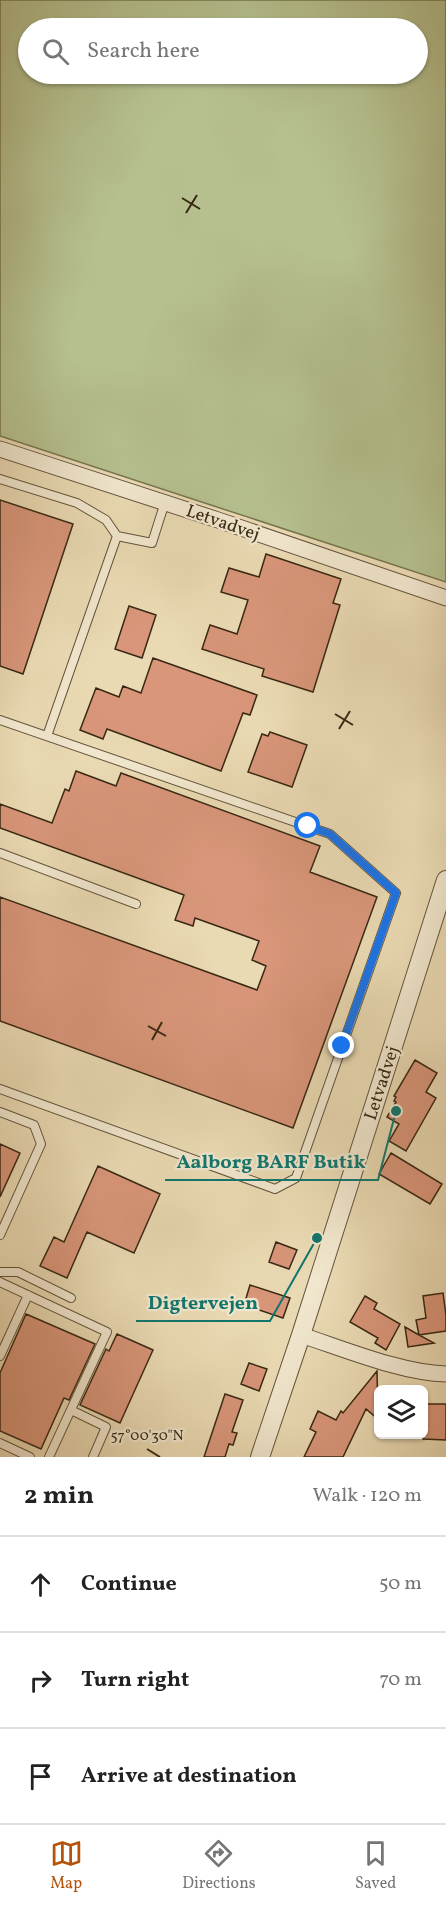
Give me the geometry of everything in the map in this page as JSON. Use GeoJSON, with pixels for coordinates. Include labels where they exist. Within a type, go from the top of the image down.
{"type":"FeatureCollection","features":[{"type":"Feature","properties":{"kind":"street","name":"Letvadvej"},"geometry":{"type":"LineString","coordinates":[[0,448],[446,598]]}},
{"type":"Feature","properties":{"kind":"street","name":"Letvadvej"},"geometry":{"type":"LineString","coordinates":[[260,1457],[440,916],[446,880]]}},
{"type":"Feature","properties":{"kind":"street"},"geometry":{"type":"LineString","coordinates":[[301,1335],[400,1367],[431,1374],[446,1374]]}},
{"type":"Feature","properties":{"kind":"lane"},"geometry":{"type":"LineString","coordinates":[[0,479],[77,503],[106,520],[117,536],[152,543],[165,502]]}},
{"type":"Feature","properties":{"kind":"lane"},"geometry":{"type":"LineString","coordinates":[[46,736],[117,536]]}},
{"type":"Feature","properties":{"kind":"lane"},"geometry":{"type":"LineString","coordinates":[[0,720],[330,834],[396,893],[296,1178],[275,1188],[0,1089]]}},
{"type":"Feature","properties":{"kind":"lane"},"geometry":{"type":"LineString","coordinates":[[0,854],[136,904]]}},
{"type":"Feature","properties":{"kind":"lane"},"geometry":{"type":"LineString","coordinates":[[0,1112],[34,1125],[41,1144],[0,1235]]}},
{"type":"Feature","properties":{"kind":"lane"},"geometry":{"type":"LineString","coordinates":[[0,1272],[18,1272],[71,1298]]}},
{"type":"Feature","properties":{"kind":"lane"},"geometry":{"type":"LineString","coordinates":[[0,1282],[107,1332],[49,1457]]}},
{"type":"Feature","properties":{"kind":"lane"},"geometry":{"type":"LineString","coordinates":[[0,1356],[28,1295]]}},
{"type":"Feature","properties":{"kind":"lane"},"geometry":{"type":"LineString","coordinates":[[71,1410],[106,1427],[93,1457]]}},
{"type":"Feature","properties":{"kind":"lane"},"geometry":{"type":"LineString","coordinates":[[0,1443],[30,1457]]}},
{"type":"Feature","properties":{"kind":"green space"},"geometry":{"type":"Polygon","coordinates":[[[0,0],[446,0],[446,582],[0,436],[0,0]]]}},
{"type":"Feature","properties":{"kind":"building"},"geometry":{"type":"Polygon","coordinates":[[[0,500],[73,524],[23,674],[0,666],[0,500]]]}},
{"type":"Feature","properties":{"kind":"building"},"geometry":{"type":"Polygon","coordinates":[[[266,554],[341,579],[333,603],[340,605],[313,692],[262,676],[264,669],[202,649],[210,625],[237,634],[248,600],[221,592],[229,568],[259,577],[266,554]]]}},
{"type":"Feature","properties":{"kind":"building"},"geometry":{"type":"Polygon","coordinates":[[[129,606],[156,615],[142,658],[115,649],[129,606]]]}},
{"type":"Feature","properties":{"kind":"building"},"geometry":{"type":"Polygon","coordinates":[[[153,658],[257,695],[250,715],[243,713],[221,771],[107,729],[103,739],[80,730],[96,688],[119,697],[123,686],[141,693],[153,658]]]}},
{"type":"Feature","properties":{"kind":"building"},"geometry":{"type":"Polygon","coordinates":[[[270,732],[307,745],[292,787],[248,772],[262,734],[268,736],[270,732]]]}},
{"type":"Feature","properties":{"kind":"building"},"geometry":{"type":"Polygon","coordinates":[[[76,771],[116,786],[121,773],[320,846],[310,872],[377,897],[293,1128],[0,1021],[0,897],[257,990],[266,966],[252,960],[259,941],[195,918],[193,926],[175,920],[184,895],[0,828],[0,804],[52,823],[65,789],[69,791],[76,771]]]}},
{"type":"Feature","properties":{"kind":"building"},"geometry":{"type":"Polygon","coordinates":[[[415,1060],[437,1073],[426,1092],[436,1098],[406,1151],[389,1141],[399,1124],[387,1117],[396,1102],[394,1096],[415,1060]]]}},
{"type":"Feature","properties":{"kind":"building"},"geometry":{"type":"Polygon","coordinates":[[[0,1144],[20,1153],[0,1197],[0,1144]]]}},
{"type":"Feature","properties":{"kind":"building"},"geometry":{"type":"Polygon","coordinates":[[[391,1153],[442,1184],[430,1204],[379,1174],[391,1153]]]}},
{"type":"Feature","properties":{"kind":"building"},"geometry":{"type":"Polygon","coordinates":[[[98,1166],[160,1194],[134,1253],[87,1232],[67,1278],[40,1266],[54,1237],[64,1242],[98,1166]]]}},
{"type":"Feature","properties":{"kind":"building"},"geometry":{"type":"Polygon","coordinates":[[[276,1242],[297,1250],[289,1269],[269,1262],[276,1242]]]}},
{"type":"Feature","properties":{"kind":"building"},"geometry":{"type":"Polygon","coordinates":[[[250,1285],[290,1298],[283,1318],[244,1305],[250,1285]]]}},
{"type":"Feature","properties":{"kind":"building"},"geometry":{"type":"Polygon","coordinates":[[[443,1293],[446,1331],[419,1335],[416,1320],[426,1318],[423,1296],[443,1293]]]}},
{"type":"Feature","properties":{"kind":"building"},"geometry":{"type":"Polygon","coordinates":[[[365,1296],[377,1303],[374,1309],[400,1324],[386,1350],[375,1343],[378,1338],[350,1322],[365,1296]]]}},
{"type":"Feature","properties":{"kind":"building"},"geometry":{"type":"Polygon","coordinates":[[[26,1314],[95,1344],[69,1400],[64,1398],[41,1449],[0,1431],[0,1373],[26,1314]]]}},
{"type":"Feature","properties":{"kind":"building"},"geometry":{"type":"Polygon","coordinates":[[[405,1327],[434,1343],[408,1347],[405,1327]]]}},
{"type":"Feature","properties":{"kind":"building"},"geometry":{"type":"Polygon","coordinates":[[[117,1334],[153,1350],[120,1423],[80,1405],[106,1349],[109,1351],[117,1334]]]}},
{"type":"Feature","properties":{"kind":"building"},"geometry":{"type":"Polygon","coordinates":[[[249,1363],[267,1369],[259,1391],[241,1384],[249,1363]]]}},
{"type":"Feature","properties":{"kind":"building"},"geometry":{"type":"Polygon","coordinates":[[[377,1371],[377,1385],[374,1385],[374,1416],[366,1409],[343,1457],[304,1457],[316,1432],[310,1429],[318,1411],[336,1420],[341,1411],[343,1413],[377,1371]]]}},
{"type":"Feature","properties":{"kind":"building"},"geometry":{"type":"Polygon","coordinates":[[[225,1394],[243,1400],[232,1432],[237,1433],[233,1445],[229,1444],[225,1457],[204,1457],[225,1394]]]}},
{"type":"Feature","properties":{"kind":"building"},"geometry":{"type":"Polygon","coordinates":[[[428,1404],[446,1404],[446,1440],[423,1439],[428,1439],[428,1404]]]}},
{"type":"Feature","properties":{"kind":"place","name":"Aalborg BARF Butik"},"geometry":{"type":"Point","coordinates":[396,1111]}},
{"type":"Feature","properties":{"kind":"place","name":"Digtervejen"},"geometry":{"type":"Point","coordinates":[317,1238]}},
{"type":"Feature","properties":{"kind":"route"},"geometry":{"type":"LineString","coordinates":[[308,826],[330,834],[396,893],[342,1046]]}}]}
